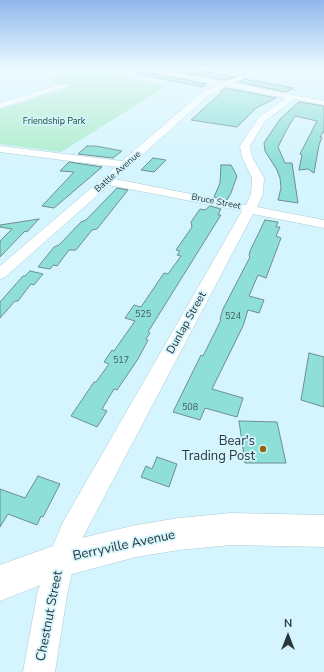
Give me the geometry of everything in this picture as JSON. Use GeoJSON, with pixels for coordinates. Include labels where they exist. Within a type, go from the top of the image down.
{"type":"FeatureCollection","features":[{"type":"Feature","properties":{"kind":"main road","name":"Berryville Avenue"},"geometry":{"type":"LineString","coordinates":[[0,583],[61,560],[136,541],[179,534],[231,529],[278,529],[324,532]]}},
{"type":"Feature","properties":{"kind":"street"},"geometry":{"type":"LineString","coordinates":[[0,106],[18,100]]}},
{"type":"Feature","properties":{"kind":"street","name":"Battle Avenue"},"geometry":{"type":"LineString","coordinates":[[0,274],[108,181],[198,100]]}},
{"type":"Feature","properties":{"kind":"street","name":"Dunlap Street"},"geometry":{"type":"LineString","coordinates":[[61,560],[72,531],[179,339],[257,194],[258,183],[256,172],[246,157],[245,146],[247,141],[262,119],[287,100]]}},
{"type":"Feature","properties":{"kind":"street"},"geometry":{"type":"LineString","coordinates":[[310,100],[324,103]]}},
{"type":"Feature","properties":{"kind":"street"},"geometry":{"type":"LineString","coordinates":[[0,149],[126,165]]}},
{"type":"Feature","properties":{"kind":"street","name":"Bruce Street"},"geometry":{"type":"LineString","coordinates":[[108,181],[324,224]]}},
{"type":"Feature","properties":{"kind":"street","name":"Chestnut Street"},"geometry":{"type":"LineString","coordinates":[[39,672],[52,595],[61,560]]}},
{"type":"Feature","properties":{"kind":"green space","name":"Friendship Park"},"geometry":{"type":"Polygon","coordinates":[[[29,100],[144,100],[61,152],[0,144],[0,109],[29,100]]]}},
{"type":"Feature","properties":{"kind":"building"},"geometry":{"type":"Polygon","coordinates":[[[213,100],[271,100],[256,108],[237,127],[191,120],[213,100]]]}},
{"type":"Feature","properties":{"kind":"building"},"geometry":{"type":"Polygon","coordinates":[[[299,102],[324,106],[324,131],[320,137],[322,137],[314,173],[308,169],[299,170],[302,155],[300,154],[317,121],[295,116],[278,147],[285,163],[292,163],[298,203],[278,200],[281,188],[280,178],[277,170],[265,151],[264,143],[280,119],[299,102]]]}},
{"type":"Feature","properties":{"kind":"building"},"geometry":{"type":"Polygon","coordinates":[[[87,146],[96,146],[122,151],[113,158],[78,154],[87,146]]]}},
{"type":"Feature","properties":{"kind":"building"},"geometry":{"type":"Polygon","coordinates":[[[153,158],[166,160],[154,172],[141,170],[153,158]]]}},
{"type":"Feature","properties":{"kind":"building"},"geometry":{"type":"Polygon","coordinates":[[[69,162],[102,167],[54,208],[42,206],[74,172],[60,171],[69,162]]]}},
{"type":"Feature","properties":{"kind":"building"},"geometry":{"type":"Polygon","coordinates":[[[221,165],[231,165],[237,176],[227,200],[214,197],[220,183],[221,165]]]}},
{"type":"Feature","properties":{"kind":"building"},"geometry":{"type":"Polygon","coordinates":[[[117,188],[128,190],[97,229],[92,230],[76,250],[69,250],[57,266],[53,265],[50,269],[38,267],[54,247],[59,245],[81,222],[86,220],[117,188]]]}},
{"type":"Feature","properties":{"kind":"building"},"geometry":{"type":"Polygon","coordinates":[[[210,206],[221,209],[218,215],[221,215],[148,332],[150,333],[146,339],[148,340],[138,359],[117,390],[114,389],[102,409],[107,411],[97,427],[71,416],[94,382],[96,382],[109,364],[104,362],[112,350],[114,351],[135,321],[125,318],[134,305],[141,307],[164,273],[168,274],[181,256],[177,255],[180,251],[176,250],[192,227],[191,222],[200,209],[205,210],[210,206]]]}},
{"type":"Feature","properties":{"kind":"building"},"geometry":{"type":"Polygon","coordinates":[[[39,219],[0,257],[0,241],[12,229],[0,227],[0,225],[39,219]]]}},
{"type":"Feature","properties":{"kind":"building"},"geometry":{"type":"Polygon","coordinates":[[[265,220],[278,222],[276,227],[280,227],[276,236],[281,238],[266,278],[258,275],[249,296],[264,300],[259,313],[248,310],[243,326],[212,389],[243,398],[237,417],[205,408],[200,420],[173,412],[201,355],[203,356],[221,320],[223,309],[250,257],[250,251],[265,220]]]}},
{"type":"Feature","properties":{"kind":"building"},"geometry":{"type":"Polygon","coordinates":[[[30,271],[43,274],[34,285],[31,284],[18,301],[15,301],[0,318],[0,302],[23,276],[30,271]]]}},
{"type":"Feature","properties":{"kind":"building"},"geometry":{"type":"Polygon","coordinates":[[[309,353],[324,357],[324,407],[301,400],[309,353]]]}},
{"type":"Feature","properties":{"kind":"building","name":"Bear's Trading Post"},"geometry":{"type":"Polygon","coordinates":[[[239,421],[277,422],[286,463],[245,463],[239,421]]]}},
{"type":"Feature","properties":{"kind":"building"},"geometry":{"type":"Polygon","coordinates":[[[157,457],[177,464],[169,487],[141,477],[146,466],[152,469],[157,457]]]}},
{"type":"Feature","properties":{"kind":"building"},"geometry":{"type":"Polygon","coordinates":[[[38,476],[60,484],[43,517],[41,516],[37,525],[8,514],[0,527],[0,489],[25,498],[38,476]]]}},
{"type":"Feature","properties":{"kind":"place","name":"Bear's Trading Post"},"geometry":{"type":"Point","coordinates":[263,449]}}]}
